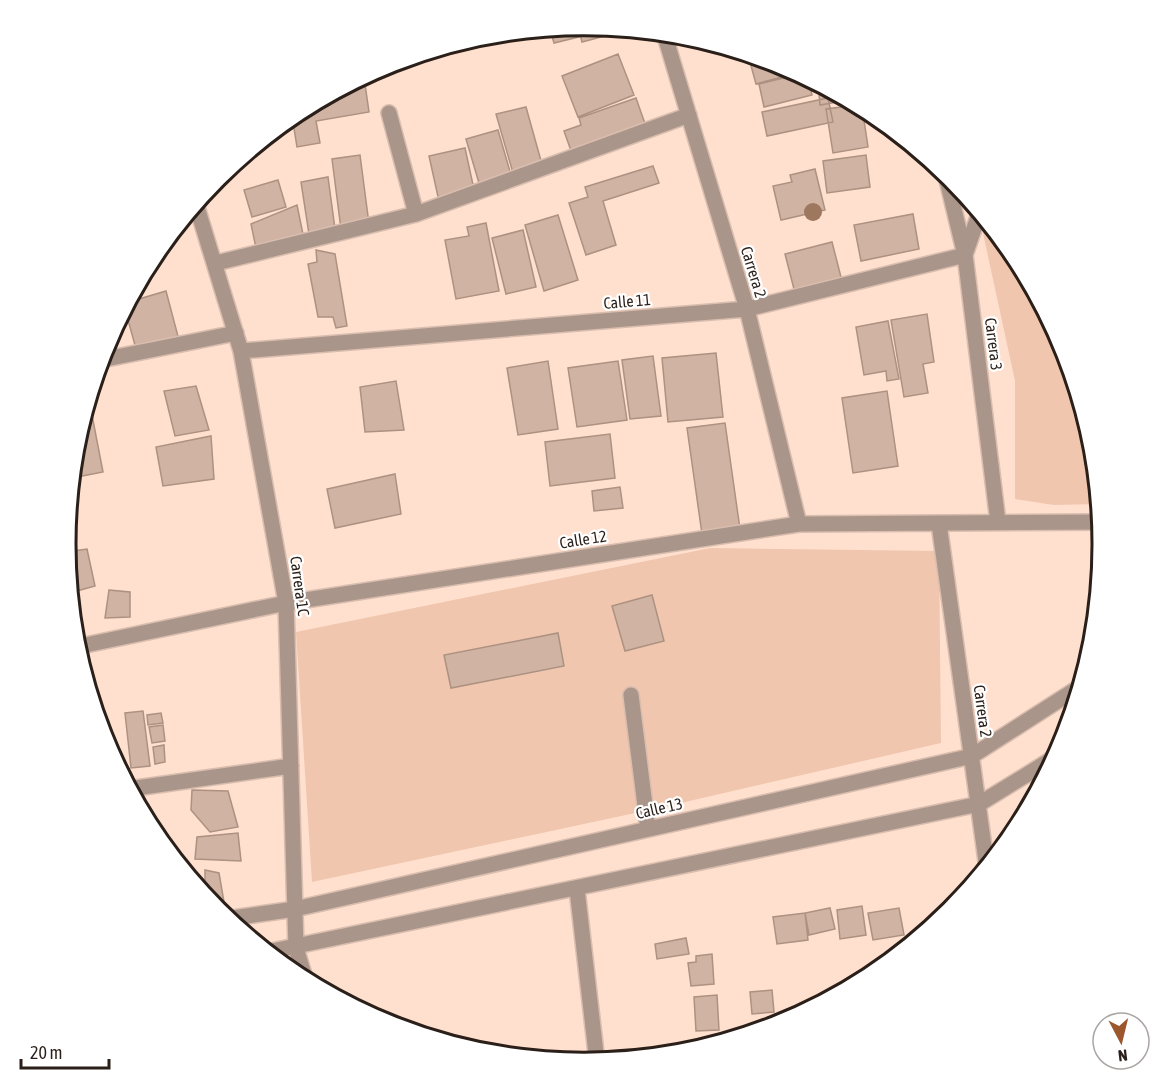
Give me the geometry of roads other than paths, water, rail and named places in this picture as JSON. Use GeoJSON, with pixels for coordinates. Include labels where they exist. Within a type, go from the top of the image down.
{"type":"FeatureCollection","features":[{"type":"Feature","properties":{"kind":"street","name":"Carrera 2"},"geometry":{"type":"LineString","coordinates":[[667,43],[747,309],[799,524]]}},
{"type":"Feature","properties":{"kind":"street"},"geometry":{"type":"LineString","coordinates":[[389,113],[416,214]]}},
{"type":"Feature","properties":{"kind":"street"},"geometry":{"type":"LineString","coordinates":[[216,263],[416,214],[688,115]]}},
{"type":"Feature","properties":{"kind":"street","name":"Carrera 3"},"geometry":{"type":"LineString","coordinates":[[950,191],[965,255],[998,522]]}},
{"type":"Feature","properties":{"kind":"street","name":"Carrera 1C"},"geometry":{"type":"LineString","coordinates":[[199,213],[241,351],[286,603],[296,948],[302,967]]}},
{"type":"Feature","properties":{"kind":"street"},"geometry":{"type":"LineString","coordinates":[[965,255],[977,221]]}},
{"type":"Feature","properties":{"kind":"street","name":"Calle 11"},"geometry":{"type":"LineString","coordinates":[[241,351],[747,309],[965,255]]}},
{"type":"Feature","properties":{"kind":"street"},"geometry":{"type":"LineString","coordinates":[[112,358],[236,333]]}},
{"type":"Feature","properties":{"kind":"street","name":"Calle 12"},"geometry":{"type":"LineString","coordinates":[[86,645],[286,603],[799,524],[1092,522]]}},
{"type":"Feature","properties":{"kind":"street","name":"Carrera 2"},"geometry":{"type":"LineString","coordinates":[[939,524],[985,857]]}},
{"type":"Feature","properties":{"kind":"street","name":"Calle 13"},"geometry":{"type":"LineString","coordinates":[[239,917],[295,909],[972,756],[1071,693]]}},
{"type":"Feature","properties":{"kind":"street"},"geometry":{"type":"LineString","coordinates":[[631,695],[648,829]]}},
{"type":"Feature","properties":{"kind":"street"},"geometry":{"type":"LineString","coordinates":[[278,950],[978,804],[1043,765]]}},
{"type":"Feature","properties":{"kind":"street"},"geometry":{"type":"LineString","coordinates":[[138,788],[291,766]]}},
{"type":"Feature","properties":{"kind":"street"},"geometry":{"type":"LineString","coordinates":[[577,888],[596,1053]]}}]}
